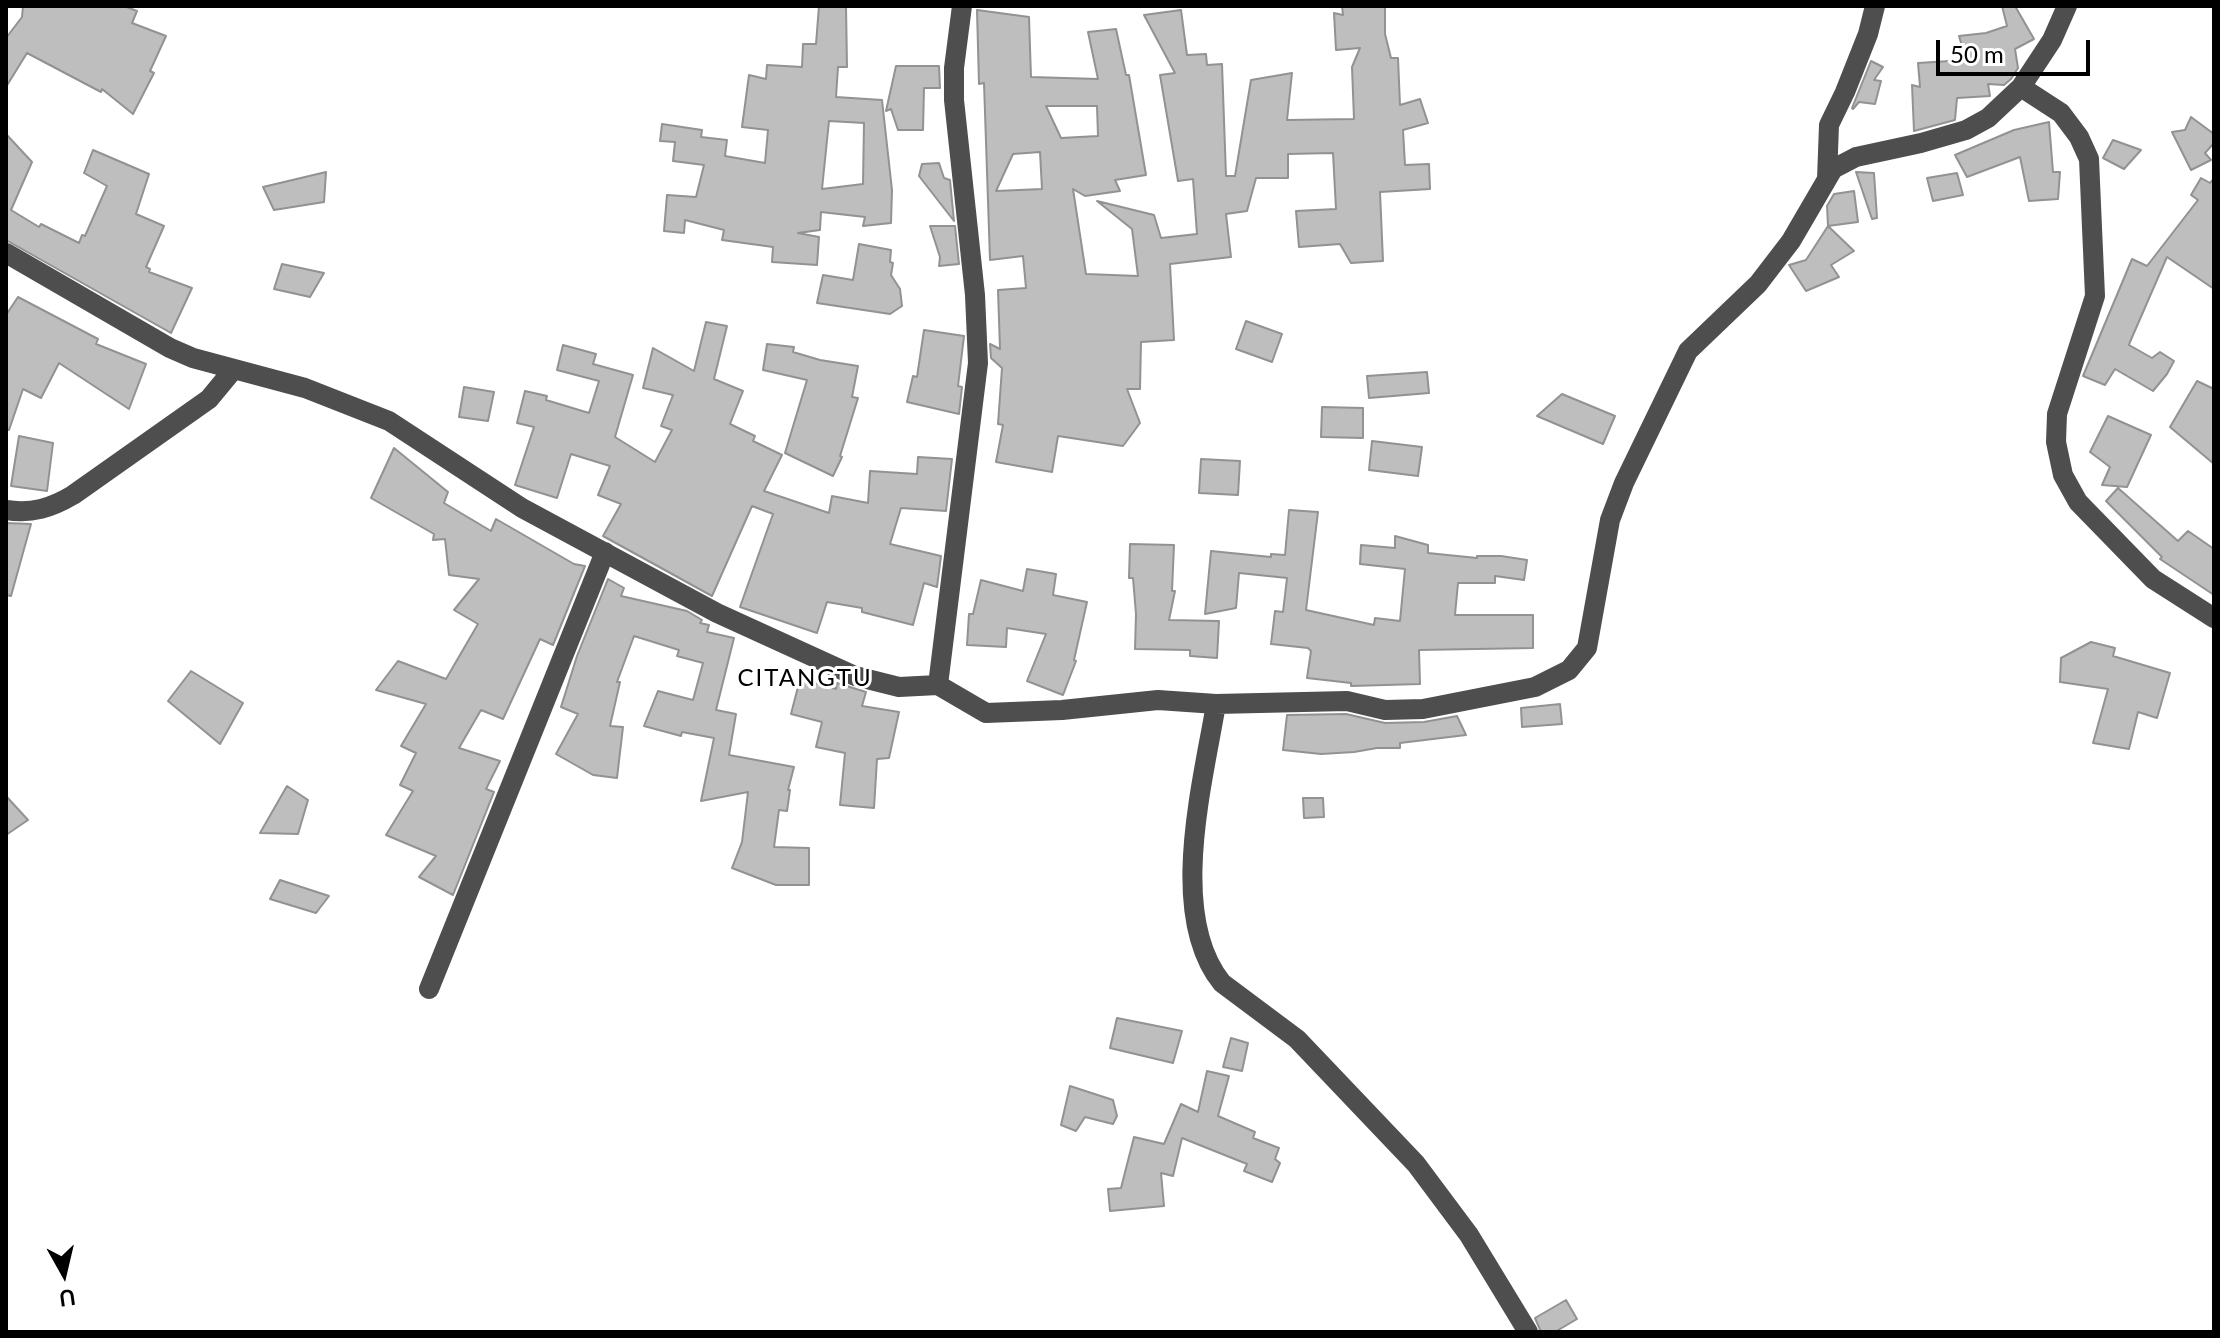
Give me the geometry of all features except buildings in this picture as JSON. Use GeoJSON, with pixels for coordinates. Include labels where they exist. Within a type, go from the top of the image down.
{"type":"FeatureCollection","features":[{"type":"Feature","properties":{"kind":"street"},"geometry":{"type":"LineString","coordinates":[[938,685],[978,363],[975,295],[954,100],[954,68],[962,6]]}},
{"type":"Feature","properties":{"kind":"street"},"geometry":{"type":"LineString","coordinates":[[1827,179],[1829,125],[1862,49],[1875,6]]}},
{"type":"Feature","properties":{"kind":"street"},"geometry":{"type":"LineString","coordinates":[[6,253],[170,348],[233,370],[305,388],[389,421],[522,508],[717,613],[855,676],[899,687],[938,685],[986,713],[1062,710],[1158,700],[1216,704],[1347,701],[1385,710],[1423,709],[1535,687],[1569,670],[1587,648],[1610,520],[1624,483],[1688,351],[1758,284],[1791,241],[1833,169],[1856,157],[1966,130],[1988,118],[2021,87],[2052,40],[2067,6]]}},
{"type":"Feature","properties":{"kind":"street"},"geometry":{"type":"LineString","coordinates":[[2021,87],[2061,113],[2079,137],[2089,159],[2095,296],[2057,414],[2056,442],[2063,475],[2078,502],[2153,579],[2214,618]]}},
{"type":"Feature","properties":{"kind":"street"},"geometry":{"type":"LineString","coordinates":[[6,510],[36,511],[53,507],[73,495],[209,399],[233,370]]}},
{"type":"Feature","properties":{"kind":"street"},"geometry":{"type":"LineString","coordinates":[[429,989],[605,552]]}},
{"type":"Feature","properties":{"kind":"street"},"geometry":{"type":"LineString","coordinates":[[1216,704],[1196,831],[1192,881],[1197,928],[1211,966],[1222,983],[1297,1039],[1416,1164],[1469,1235],[1528,1332]]}},
{"type":"Feature","properties":{"kind":"district","name":"CITANGTU"},"geometry":{"type":"Point","coordinates":[805,678]}}]}
